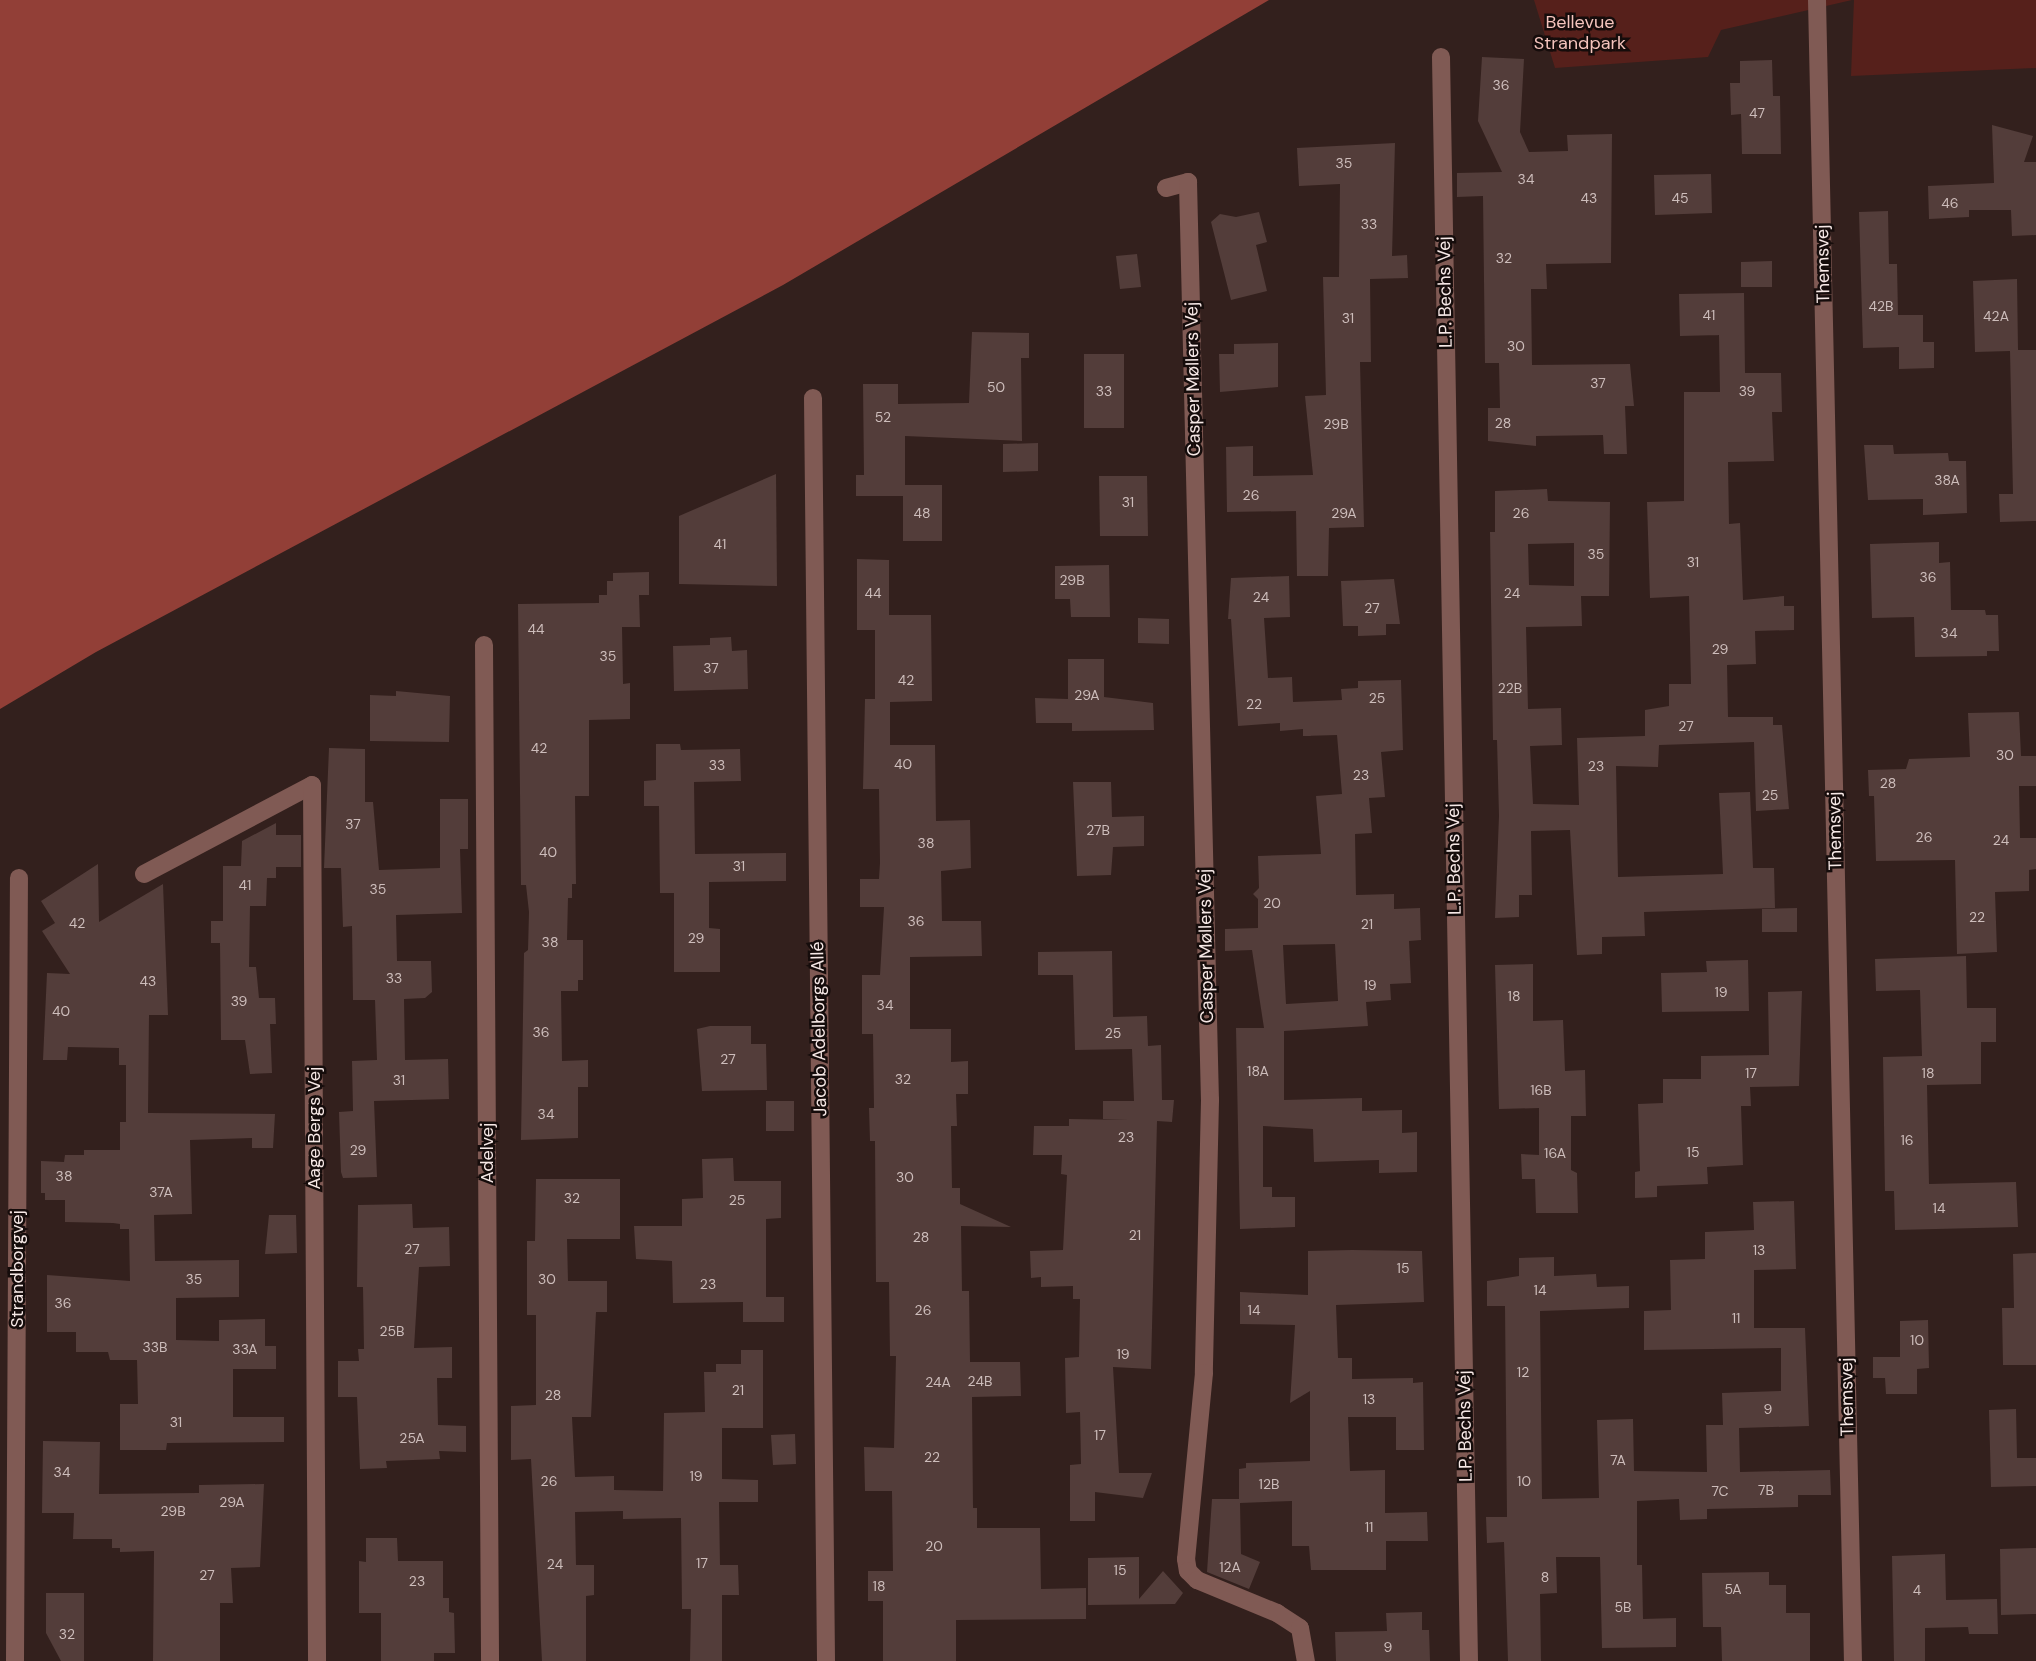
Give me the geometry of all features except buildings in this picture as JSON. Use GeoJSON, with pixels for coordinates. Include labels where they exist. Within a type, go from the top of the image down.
{"type":"FeatureCollection","features":[{"type":"Feature","properties":{"kind":"street","name":"Themsvej"},"geometry":{"type":"LineString","coordinates":[[1817,0],[1853,1661]]}},
{"type":"Feature","properties":{"kind":"street","name":"L.P. Bechs Vej"},"geometry":{"type":"LineString","coordinates":[[1441,57],[1469,1661]]}},
{"type":"Feature","properties":{"kind":"street","name":"Casper Møllers Vej"},"geometry":{"type":"LineString","coordinates":[[1166,188],[1188,182],[1210,1100],[1204,1373],[1186,1559],[1188,1571],[1197,1580],[1277,1613],[1300,1628],[1306,1661]]}},
{"type":"Feature","properties":{"kind":"street","name":"Jacob Adelborgs Allé"},"geometry":{"type":"LineString","coordinates":[[813,398],[826,1661]]}},
{"type":"Feature","properties":{"kind":"street","name":"Adelvej"},"geometry":{"type":"LineString","coordinates":[[484,645],[490,1661]]}},
{"type":"Feature","properties":{"kind":"street","name":"Aage Bergs Vej"},"geometry":{"type":"LineString","coordinates":[[144,874],[312,785],[317,1661]]}},
{"type":"Feature","properties":{"kind":"street","name":"Strandborgvej"},"geometry":{"type":"LineString","coordinates":[[15,1661],[19,878]]}},
{"type":"Feature","properties":{"kind":"green space","name":"Bellevue Strandpark"},"geometry":{"type":"Polygon","coordinates":[[[1534,0],[1852,0],[1721,30],[1708,57],[1555,68],[1534,0]]]}},
{"type":"Feature","properties":{"kind":"green space"},"geometry":{"type":"Polygon","coordinates":[[[1854,0],[2036,0],[2036,68],[1851,76],[1854,0]]]}},
{"type":"Feature","properties":{"kind":"shaded area"},"geometry":{"type":"Polygon","coordinates":[[[0,0],[1269,0],[783,285],[96,652],[0,709],[0,0]]]}}]}
